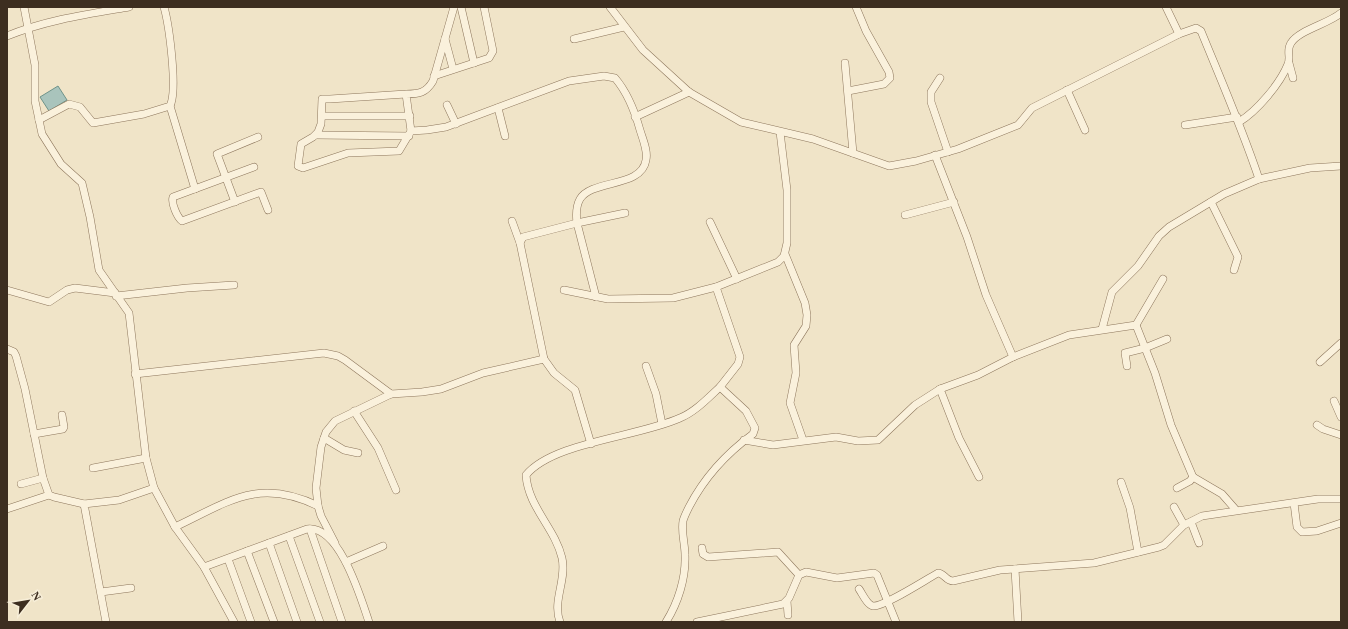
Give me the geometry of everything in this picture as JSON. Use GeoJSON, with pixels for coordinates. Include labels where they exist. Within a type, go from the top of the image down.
{"type":"FeatureCollection","features":[{"type":"Feature","properties":{"kind":"street"},"geometry":{"type":"LineString","coordinates":[[24,7],[35,64],[35,101],[42,134],[61,164],[82,183],[90,217],[98,265],[103,277],[129,313],[146,458],[154,488],[174,527],[204,567],[234,622]]}},
{"type":"Feature","properties":{"kind":"street"},"geometry":{"type":"LineString","coordinates":[[7,36],[28,27],[75,16],[129,7]]}},
{"type":"Feature","properties":{"kind":"street"},"geometry":{"type":"LineString","coordinates":[[164,7],[174,94],[170,106],[195,189]]}},
{"type":"Feature","properties":{"kind":"street"},"geometry":{"type":"LineString","coordinates":[[406,94],[410,116],[410,133],[402,148],[396,152],[348,154],[299,167],[300,144],[316,135],[320,129],[322,99],[406,94],[425,91],[434,76],[454,7]]}},
{"type":"Feature","properties":{"kind":"street"},"geometry":{"type":"LineString","coordinates":[[461,7],[474,63]]}},
{"type":"Feature","properties":{"kind":"street"},"geometry":{"type":"LineString","coordinates":[[434,76],[489,58],[493,51],[484,7]]}},
{"type":"Feature","properties":{"kind":"street"},"geometry":{"type":"LineString","coordinates":[[610,7],[643,50],[689,92],[741,122],[813,139],[889,166],[948,152],[1018,125],[1032,108],[1179,34],[1196,28],[1201,31],[1238,120],[1258,179]]}},
{"type":"Feature","properties":{"kind":"street"},"geometry":{"type":"LineString","coordinates":[[848,91],[884,84],[890,78],[889,72],[866,31],[856,7]]}},
{"type":"Feature","properties":{"kind":"street"},"geometry":{"type":"LineString","coordinates":[[1166,7],[1179,34]]}},
{"type":"Feature","properties":{"kind":"street"},"geometry":{"type":"LineString","coordinates":[[1293,78],[1289,63],[1288,49],[1291,43],[1296,38],[1341,13]]}},
{"type":"Feature","properties":{"kind":"street"},"geometry":{"type":"LineString","coordinates":[[574,39],[624,27]]}},
{"type":"Feature","properties":{"kind":"street"},"geometry":{"type":"LineString","coordinates":[[445,39],[453,69]]}},
{"type":"Feature","properties":{"kind":"street"},"geometry":{"type":"LineString","coordinates":[[845,63],[853,153]]}},
{"type":"Feature","properties":{"kind":"street"},"geometry":{"type":"LineString","coordinates":[[1185,125],[1238,120],[1257,108],[1289,63]]}},
{"type":"Feature","properties":{"kind":"street"},"geometry":{"type":"LineString","coordinates":[[316,135],[410,133],[427,130],[456,124],[569,81],[604,76],[615,78],[620,85],[635,117],[646,152],[643,169],[634,176],[583,195],[577,206],[577,223],[596,297]]}},
{"type":"Feature","properties":{"kind":"street"},"geometry":{"type":"LineString","coordinates":[[940,78],[931,92],[931,102],[948,152]]}},
{"type":"Feature","properties":{"kind":"street"},"geometry":{"type":"LineString","coordinates":[[1067,90],[1085,130]]}},
{"type":"Feature","properties":{"kind":"street"},"geometry":{"type":"LineString","coordinates":[[635,117],[689,92]]}},
{"type":"Feature","properties":{"kind":"street"},"geometry":{"type":"LineString","coordinates":[[39,120],[69,104],[80,108],[93,123],[144,114],[170,106]]}},
{"type":"Feature","properties":{"kind":"street"},"geometry":{"type":"LineString","coordinates":[[447,105],[456,124]]}},
{"type":"Feature","properties":{"kind":"street"},"geometry":{"type":"LineString","coordinates":[[498,108],[505,136]]}},
{"type":"Feature","properties":{"kind":"street"},"geometry":{"type":"LineString","coordinates":[[322,116],[410,116]]}},
{"type":"Feature","properties":{"kind":"street"},"geometry":{"type":"LineString","coordinates":[[564,290],[608,299],[674,298],[716,288],[778,262],[785,254],[787,243],[788,190],[780,132]]}},
{"type":"Feature","properties":{"kind":"street"},"geometry":{"type":"LineString","coordinates":[[235,202],[217,154],[258,137]]}},
{"type":"Feature","properties":{"kind":"street"},"geometry":{"type":"LineString","coordinates":[[935,155],[954,202],[986,295],[1014,357]]}},
{"type":"Feature","properties":{"kind":"street"},"geometry":{"type":"LineString","coordinates":[[1102,329],[1112,292],[1138,266],[1159,236],[1169,227],[1211,202],[1258,179],[1310,168],[1341,166]]}},
{"type":"Feature","properties":{"kind":"street"},"geometry":{"type":"LineString","coordinates":[[254,167],[172,199],[180,220],[261,192],[268,210]]}},
{"type":"Feature","properties":{"kind":"street"},"geometry":{"type":"LineString","coordinates":[[905,215],[954,202]]}},
{"type":"Feature","properties":{"kind":"street"},"geometry":{"type":"LineString","coordinates":[[1211,202],[1238,257],[1234,270]]}},
{"type":"Feature","properties":{"kind":"street"},"geometry":{"type":"LineString","coordinates":[[520,243],[524,237],[577,223],[625,213]]}},
{"type":"Feature","properties":{"kind":"street"},"geometry":{"type":"LineString","coordinates":[[512,221],[520,243],[544,359],[554,373],[575,390],[591,444]]}},
{"type":"Feature","properties":{"kind":"street"},"geometry":{"type":"LineString","coordinates":[[710,222],[737,279]]}},
{"type":"Feature","properties":{"kind":"street"},"geometry":{"type":"LineString","coordinates":[[785,254],[806,304],[806,326],[794,345],[796,373],[790,403],[803,440]]}},
{"type":"Feature","properties":{"kind":"street"},"geometry":{"type":"LineString","coordinates":[[98,292],[103,277]]}},
{"type":"Feature","properties":{"kind":"street"},"geometry":{"type":"LineString","coordinates":[[1136,325],[1163,279]]}},
{"type":"Feature","properties":{"kind":"street"},"geometry":{"type":"LineString","coordinates":[[7,290],[48,302],[71,289],[116,294],[234,286]]}},
{"type":"Feature","properties":{"kind":"street"},"geometry":{"type":"LineString","coordinates":[[560,622],[558,602],[564,571],[562,559],[554,537],[541,518],[536,507],[527,483],[526,475],[542,461],[565,450],[662,424],[687,414],[720,386],[738,364],[740,357],[716,288]]}},
{"type":"Feature","properties":{"kind":"street"},"geometry":{"type":"LineString","coordinates":[[744,440],[772,445],[836,437],[858,441],[879,440],[915,405],[940,389],[978,375],[1014,357],[1069,335],[1136,325]]}},
{"type":"Feature","properties":{"kind":"street"},"geometry":{"type":"LineString","coordinates":[[1136,325],[1155,373],[1171,425],[1193,477],[1222,494],[1236,510]]}},
{"type":"Feature","properties":{"kind":"street"},"geometry":{"type":"LineString","coordinates":[[1127,366],[1126,353],[1145,348],[1167,339]]}},
{"type":"Feature","properties":{"kind":"street"},"geometry":{"type":"LineString","coordinates":[[1320,362],[1341,343]]}},
{"type":"Feature","properties":{"kind":"street"},"geometry":{"type":"LineString","coordinates":[[7,348],[14,352],[16,356],[34,434],[42,478],[49,495]]}},
{"type":"Feature","properties":{"kind":"street"},"geometry":{"type":"LineString","coordinates":[[135,374],[324,353],[338,356],[345,360],[391,394]]}},
{"type":"Feature","properties":{"kind":"street"},"geometry":{"type":"LineString","coordinates":[[368,622],[346,562],[318,506],[316,476],[324,438],[331,425],[354,411],[391,394],[422,392],[441,388],[483,373],[544,359]]}},
{"type":"Feature","properties":{"kind":"street"},"geometry":{"type":"LineString","coordinates":[[646,366],[656,394],[662,424]]}},
{"type":"Feature","properties":{"kind":"street"},"geometry":{"type":"LineString","coordinates":[[666,622],[680,593],[685,557],[683,521],[697,493],[712,473],[744,440],[753,434],[755,428],[746,411],[720,386]]}},
{"type":"Feature","properties":{"kind":"street"},"geometry":{"type":"LineString","coordinates":[[940,389],[958,438],[979,478]]}},
{"type":"Feature","properties":{"kind":"street"},"geometry":{"type":"LineString","coordinates":[[1334,402],[1341,417]]}},
{"type":"Feature","properties":{"kind":"street"},"geometry":{"type":"LineString","coordinates":[[354,411],[378,448],[396,490]]}},
{"type":"Feature","properties":{"kind":"street"},"geometry":{"type":"LineString","coordinates":[[34,434],[62,429],[64,427],[62,416]]}},
{"type":"Feature","properties":{"kind":"street"},"geometry":{"type":"LineString","coordinates":[[1317,424],[1323,429],[1341,434],[1341,441]]}},
{"type":"Feature","properties":{"kind":"street"},"geometry":{"type":"LineString","coordinates":[[324,438],[344,450],[358,453]]}},
{"type":"Feature","properties":{"kind":"street"},"geometry":{"type":"LineString","coordinates":[[93,468],[146,458]]}},
{"type":"Feature","properties":{"kind":"street"},"geometry":{"type":"LineString","coordinates":[[1177,488],[1190,481],[1193,477]]}},
{"type":"Feature","properties":{"kind":"street"},"geometry":{"type":"LineString","coordinates":[[21,484],[42,478]]}},
{"type":"Feature","properties":{"kind":"street"},"geometry":{"type":"LineString","coordinates":[[1121,482],[1130,508],[1138,552]]}},
{"type":"Feature","properties":{"kind":"street"},"geometry":{"type":"LineString","coordinates":[[7,509],[49,495],[62,500],[84,504],[119,500],[154,488]]}},
{"type":"Feature","properties":{"kind":"street"},"geometry":{"type":"LineString","coordinates":[[174,527],[251,493],[291,496],[318,506]]}},
{"type":"Feature","properties":{"kind":"street"},"geometry":{"type":"LineString","coordinates":[[859,589],[871,606],[888,602],[938,573],[943,575],[949,581],[953,581],[1000,570],[1094,563],[1164,544],[1184,525],[1202,516],[1236,510],[1341,499]]}},
{"type":"Feature","properties":{"kind":"street"},"geometry":{"type":"LineString","coordinates":[[1294,503],[1297,527],[1302,532],[1317,531],[1341,523]]}},
{"type":"Feature","properties":{"kind":"street"},"geometry":{"type":"LineString","coordinates":[[84,504],[106,622]]}},
{"type":"Feature","properties":{"kind":"street"},"geometry":{"type":"LineString","coordinates":[[1174,507],[1184,525]]}},
{"type":"Feature","properties":{"kind":"street"},"geometry":{"type":"LineString","coordinates":[[1191,522],[1199,543]]}},
{"type":"Feature","properties":{"kind":"street"},"geometry":{"type":"LineString","coordinates":[[204,567],[310,529],[322,534],[339,550]]}},
{"type":"Feature","properties":{"kind":"street"},"geometry":{"type":"LineString","coordinates":[[310,529],[342,622]]}},
{"type":"Feature","properties":{"kind":"street"},"geometry":{"type":"LineString","coordinates":[[289,536],[320,622]]}},
{"type":"Feature","properties":{"kind":"street"},"geometry":{"type":"LineString","coordinates":[[269,543],[297,622]]}},
{"type":"Feature","properties":{"kind":"street"},"geometry":{"type":"LineString","coordinates":[[346,562],[383,546]]}},
{"type":"Feature","properties":{"kind":"street"},"geometry":{"type":"LineString","coordinates":[[702,548],[703,554],[708,557],[778,552],[799,575]]}},
{"type":"Feature","properties":{"kind":"street"},"geometry":{"type":"LineString","coordinates":[[248,552],[274,622]]}},
{"type":"Feature","properties":{"kind":"street"},"geometry":{"type":"LineString","coordinates":[[228,559],[251,622]]}},
{"type":"Feature","properties":{"kind":"street"},"geometry":{"type":"LineString","coordinates":[[1015,570],[1018,622]]}},
{"type":"Feature","properties":{"kind":"street"},"geometry":{"type":"LineString","coordinates":[[788,615],[787,601],[799,575],[806,572],[838,578],[874,573],[877,575],[896,622]]}},
{"type":"Feature","properties":{"kind":"street"},"geometry":{"type":"LineString","coordinates":[[100,592],[132,588]]}},
{"type":"Feature","properties":{"kind":"street"},"geometry":{"type":"LineString","coordinates":[[697,622],[749,612],[787,601]]}},
{"type":"Feature","properties":{"kind":"water"},"geometry":{"type":"Polygon","coordinates":[[[58,86],[67,100],[49,111],[40,97],[58,86]]]}}]}
